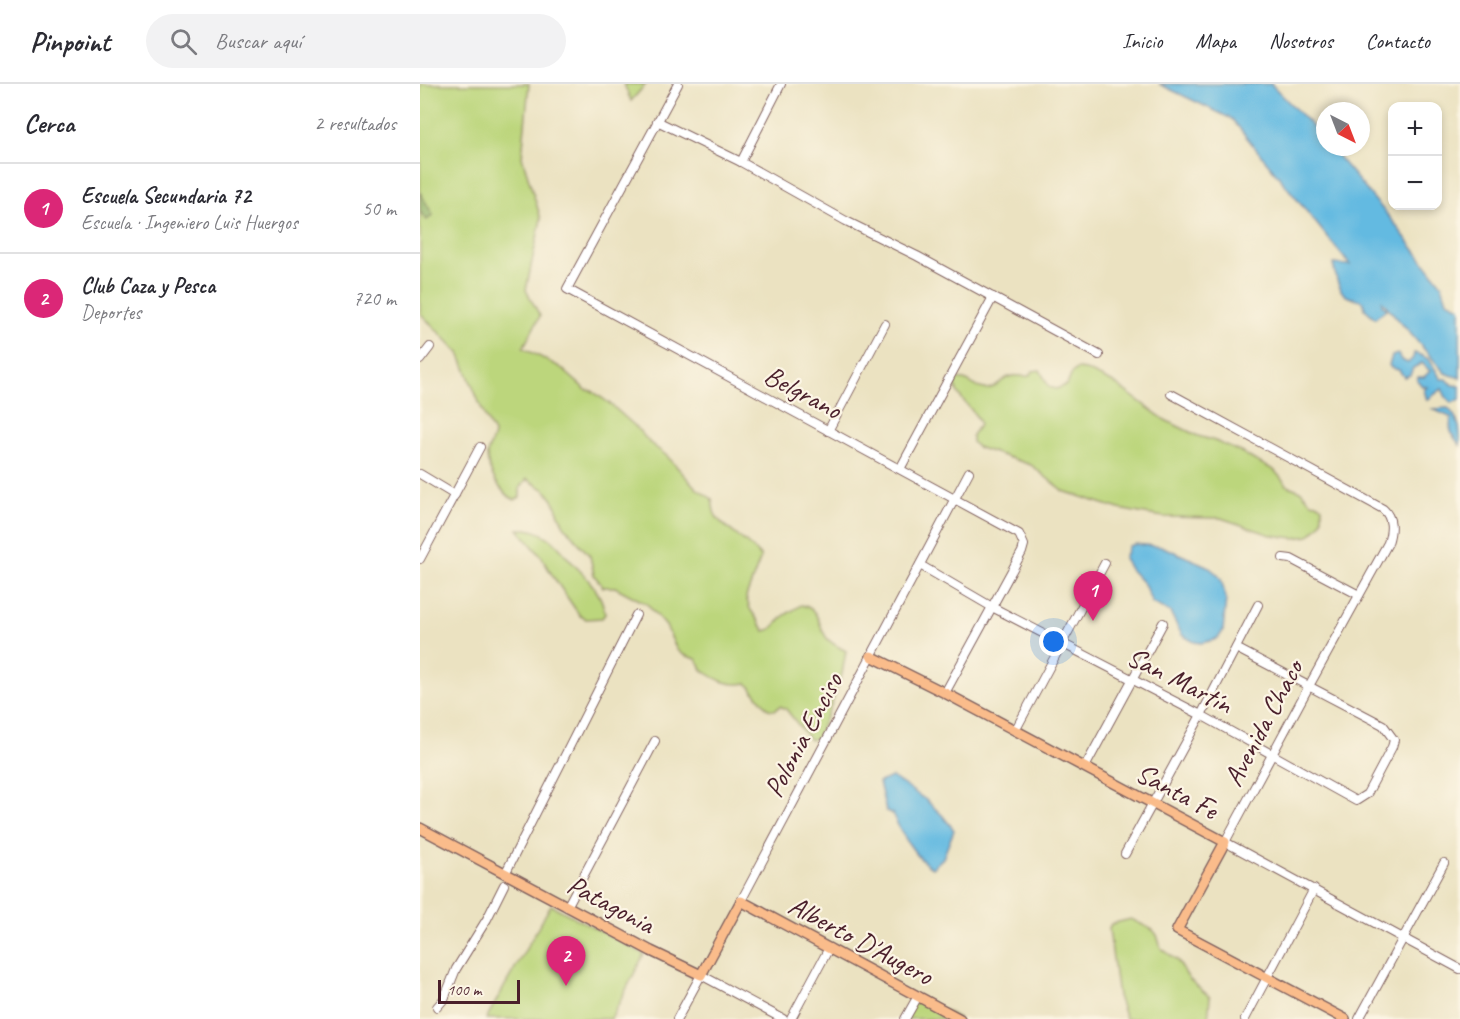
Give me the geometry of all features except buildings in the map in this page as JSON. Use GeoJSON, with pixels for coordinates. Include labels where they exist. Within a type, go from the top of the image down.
{"type":"FeatureCollection","features":[{"type":"Feature","properties":{"kind":"main road","name":"Santa Fe"},"geometry":{"type":"LineString","coordinates":[[871,656],[1225,842]]}},
{"type":"Feature","properties":{"kind":"main road","name":"Patagonia"},"geometry":{"type":"LineString","coordinates":[[420,828],[506,879],[567,906],[701,975]]}},
{"type":"Feature","properties":{"kind":"main road","name":"Avenida Chaco"},"geometry":{"type":"LineString","coordinates":[[1225,842],[1177,930],[1268,978]]}},
{"type":"Feature","properties":{"kind":"main road","name":"Alberto D'Augero"},"geometry":{"type":"LineString","coordinates":[[741,901],[960,1019]]}},
{"type":"Feature","properties":{"kind":"main road","name":"Polonia Enciso"},"geometry":{"type":"LineString","coordinates":[[701,975],[741,901]]}},
{"type":"Feature","properties":{"kind":"main road"},"geometry":{"type":"LineString","coordinates":[[1268,978],[1345,1019]]}},
{"type":"Feature","properties":{"kind":"street"},"geometry":{"type":"LineString","coordinates":[[678,84],[657,121],[741,162],[846,221],[917,256],[1099,355]]}},
{"type":"Feature","properties":{"kind":"street"},"geometry":{"type":"LineString","coordinates":[[741,162],[781,84]]}},
{"type":"Feature","properties":{"kind":"street","name":"Belgrano"},"geometry":{"type":"LineString","coordinates":[[657,121],[567,289],[1018,534],[1024,545],[1022,552],[992,606]]}},
{"type":"Feature","properties":{"kind":"street"},"geometry":{"type":"LineString","coordinates":[[900,470],[993,297]]}},
{"type":"Feature","properties":{"kind":"street"},"geometry":{"type":"LineString","coordinates":[[828,431],[885,324]]}},
{"type":"Feature","properties":{"kind":"street"},"geometry":{"type":"LineString","coordinates":[[420,360],[430,347]]}},
{"type":"Feature","properties":{"kind":"street","name":"Avenida Chaco"},"geometry":{"type":"LineString","coordinates":[[1171,394],[1383,509],[1389,515],[1388,543],[1225,842]]}},
{"type":"Feature","properties":{"kind":"street"},"geometry":{"type":"LineString","coordinates":[[420,559],[480,447]]}},
{"type":"Feature","properties":{"kind":"street","name":"Polonia Enciso"},"geometry":{"type":"LineString","coordinates":[[741,901],[969,472]]}},
{"type":"Feature","properties":{"kind":"street"},"geometry":{"type":"LineString","coordinates":[[420,474],[455,495]]}},
{"type":"Feature","properties":{"kind":"street"},"geometry":{"type":"LineString","coordinates":[[1283,558],[1291,559],[1359,595]]}},
{"type":"Feature","properties":{"kind":"street"},"geometry":{"type":"LineString","coordinates":[[1015,731],[1106,563]]}},
{"type":"Feature","properties":{"kind":"street","name":"San Martín"},"geometry":{"type":"LineString","coordinates":[[920,565],[1061,644],[1201,715],[1356,801],[1367,794],[1394,740],[1383,725],[1309,686]]}},
{"type":"Feature","properties":{"kind":"street"},"geometry":{"type":"LineString","coordinates":[[1125,854],[1258,605]]}},
{"type":"Feature","properties":{"kind":"street"},"geometry":{"type":"LineString","coordinates":[[945,693],[992,606]]}},
{"type":"Feature","properties":{"kind":"street"},"geometry":{"type":"LineString","coordinates":[[437,1006],[444,999],[456,969],[487,919],[636,615]]}},
{"type":"Feature","properties":{"kind":"street"},"geometry":{"type":"LineString","coordinates":[[1085,767],[1163,623]]}},
{"type":"Feature","properties":{"kind":"street"},"geometry":{"type":"LineString","coordinates":[[1236,648],[1309,686]]}},
{"type":"Feature","properties":{"kind":"street"},"geometry":{"type":"LineString","coordinates":[[567,906],[655,741]]}},
{"type":"Feature","properties":{"kind":"street","name":"Santa Fe"},"geometry":{"type":"LineString","coordinates":[[1225,842],[1460,969]]}},
{"type":"Feature","properties":{"kind":"street"},"geometry":{"type":"LineString","coordinates":[[1359,1019],[1444,862]]}},
{"type":"Feature","properties":{"kind":"street"},"geometry":{"type":"LineString","coordinates":[[1245,1019],[1314,889]]}},
{"type":"Feature","properties":{"kind":"street"},"geometry":{"type":"LineString","coordinates":[[791,1019],[829,948]]}},
{"type":"Feature","properties":{"kind":"street","name":"Polonia Enciso"},"geometry":{"type":"LineString","coordinates":[[677,1019],[701,975]]}},
{"type":"Feature","properties":{"kind":"street","name":"Patagonia"},"geometry":{"type":"LineString","coordinates":[[701,975],[783,1019]]}},
{"type":"Feature","properties":{"kind":"street"},"geometry":{"type":"LineString","coordinates":[[905,1019],[918,996]]}},
{"type":"Feature","properties":{"kind":"green space"},"geometry":{"type":"Polygon","coordinates":[[[420,84],[529,84],[522,157],[541,219],[526,290],[540,316],[523,348],[560,367],[586,390],[592,391],[609,403],[650,443],[667,456],[696,488],[712,499],[714,512],[718,519],[761,557],[746,597],[750,609],[765,631],[771,629],[785,615],[801,605],[815,613],[828,639],[846,651],[842,674],[817,738],[810,740],[786,709],[780,706],[775,710],[768,709],[747,683],[723,682],[702,670],[696,659],[677,650],[666,626],[647,604],[615,587],[603,587],[594,575],[590,556],[564,526],[553,500],[545,490],[527,479],[520,488],[520,497],[515,500],[496,482],[487,456],[494,433],[485,417],[459,353],[420,313],[420,84]]]}},
{"type":"Feature","properties":{"kind":"green space"},"geometry":{"type":"Polygon","coordinates":[[[624,84],[646,84],[631,101],[624,84]]]}},
{"type":"Feature","properties":{"kind":"green space"},"geometry":{"type":"Polygon","coordinates":[[[420,192],[433,215],[427,220],[420,212],[420,192]]]}},
{"type":"Feature","properties":{"kind":"green space"},"geometry":{"type":"Polygon","coordinates":[[[1077,369],[1086,370],[1114,383],[1165,420],[1198,436],[1243,453],[1274,470],[1288,486],[1301,491],[1311,502],[1322,507],[1322,520],[1319,526],[1309,536],[1294,538],[1271,535],[1221,518],[1164,517],[1119,509],[1063,491],[1031,465],[977,447],[972,442],[972,435],[980,424],[957,392],[955,380],[965,380],[979,388],[987,389],[1011,376],[1029,376],[1033,371],[1040,370],[1049,387],[1056,389],[1067,385],[1072,373],[1077,369]]]}},
{"type":"Feature","properties":{"kind":"green space"},"geometry":{"type":"Polygon","coordinates":[[[518,529],[539,532],[557,545],[596,591],[605,614],[602,618],[586,619],[580,616],[541,556],[518,529]]]}},
{"type":"Feature","properties":{"kind":"green space"},"geometry":{"type":"Polygon","coordinates":[[[551,905],[644,954],[611,1019],[486,1019],[551,905]]]}},
{"type":"Feature","properties":{"kind":"green space"},"geometry":{"type":"Polygon","coordinates":[[[1131,919],[1153,930],[1161,948],[1177,960],[1189,979],[1210,997],[1208,1019],[1126,1019],[1118,996],[1109,929],[1111,924],[1131,919]]]}},
{"type":"Feature","properties":{"kind":"green space"},"geometry":{"type":"Polygon","coordinates":[[[918,996],[960,1019],[905,1019],[918,996]]]}},
{"type":"Feature","properties":{"kind":"water"},"geometry":{"type":"Polygon","coordinates":[[[1159,84],[1271,84],[1316,130],[1316,156],[1338,156],[1391,219],[1442,285],[1447,301],[1460,307],[1460,378],[1445,373],[1382,301],[1382,305],[1387,309],[1375,318],[1365,309],[1362,301],[1343,293],[1333,264],[1350,265],[1232,119],[1159,84]]]}},
{"type":"Feature","properties":{"kind":"water"},"geometry":{"type":"Polygon","coordinates":[[[1414,353],[1429,360],[1441,379],[1447,379],[1452,385],[1460,386],[1460,399],[1452,403],[1442,389],[1427,400],[1424,390],[1427,387],[1422,386],[1417,380],[1418,377],[1424,377],[1430,371],[1422,363],[1413,368],[1410,375],[1404,377],[1399,370],[1389,365],[1392,356],[1398,354],[1401,360],[1408,363],[1414,353]]]}},
{"type":"Feature","properties":{"kind":"water"},"geometry":{"type":"Polygon","coordinates":[[[1448,408],[1458,425],[1460,445],[1450,429],[1452,418],[1433,409],[1448,408]]]}},
{"type":"Feature","properties":{"kind":"water"},"geometry":{"type":"Polygon","coordinates":[[[1136,544],[1163,547],[1207,566],[1217,574],[1221,579],[1226,598],[1223,631],[1219,637],[1201,643],[1194,642],[1182,635],[1170,612],[1152,603],[1144,584],[1130,569],[1124,558],[1129,546],[1136,544]]]}},
{"type":"Feature","properties":{"kind":"water"},"geometry":{"type":"Polygon","coordinates":[[[892,777],[926,800],[954,830],[943,858],[932,868],[914,851],[892,813],[886,811],[879,782],[892,777]]]}},
{"type":"Feature","properties":{"kind":"place","name":"Escuela Secundaria 72"},"geometry":{"type":"Point","coordinates":[1093,621]}},
{"type":"Feature","properties":{"kind":"place","name":"Club Caza y Pesca"},"geometry":{"type":"Point","coordinates":[566,986]}}]}
